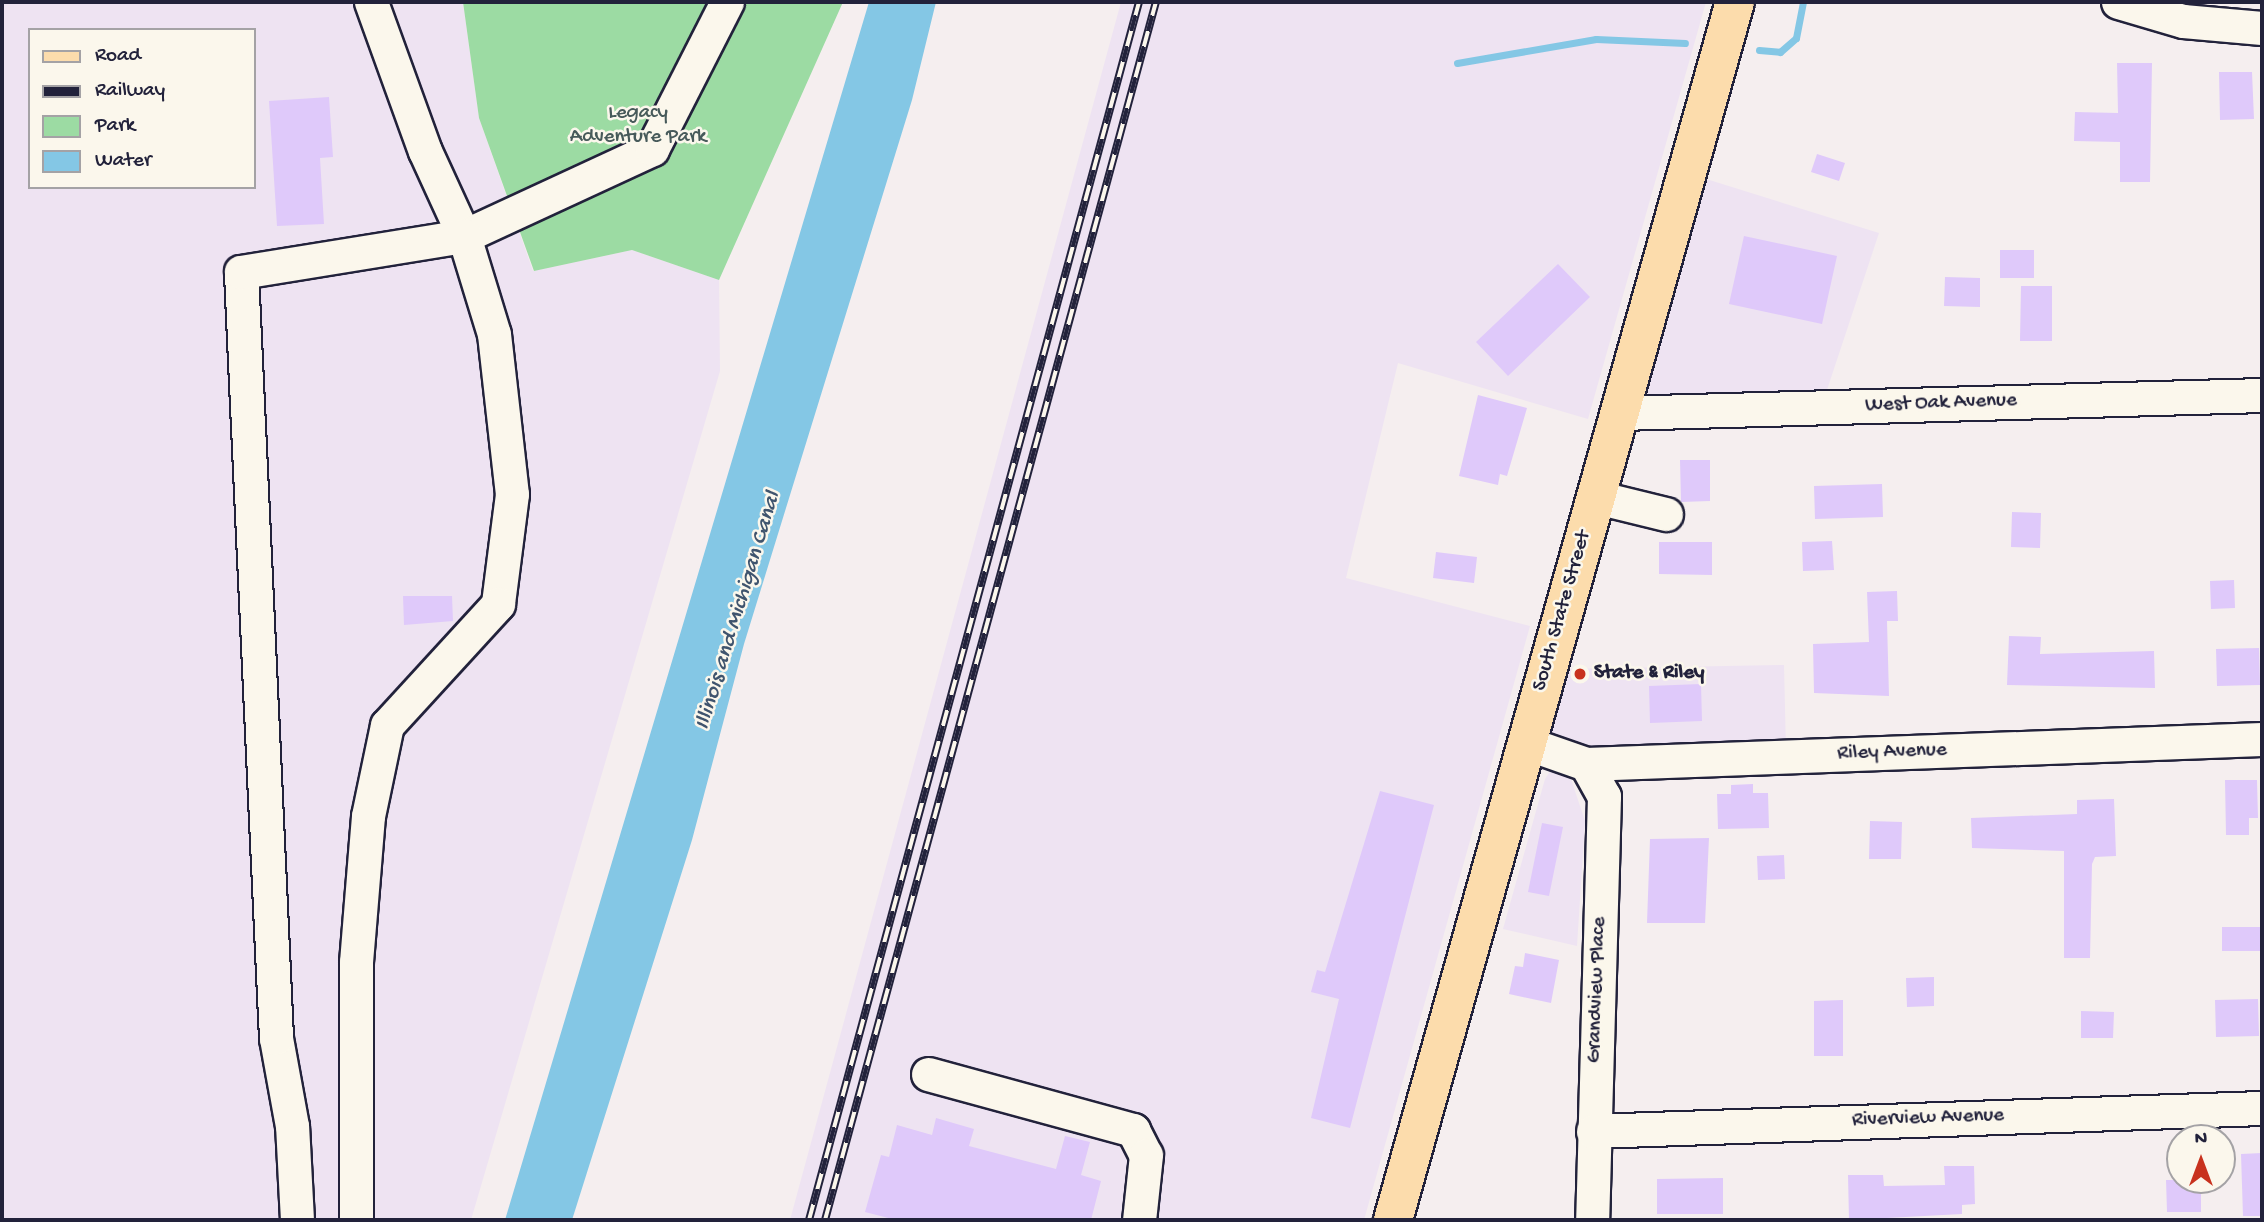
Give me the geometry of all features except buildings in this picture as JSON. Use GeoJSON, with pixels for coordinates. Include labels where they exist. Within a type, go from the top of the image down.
{"type":"FeatureCollection","features":[{"type":"Feature","properties":{"kind":"main road","name":"South State Street"},"geometry":{"type":"LineString","coordinates":[[1394,1220],[1735,2]]}},
{"type":"Feature","properties":{"kind":"street"},"geometry":{"type":"LineString","coordinates":[[356,1220],[354,1077],[367,829],[387,725],[498,604],[512,494],[494,334],[464,236],[425,151],[371,2]]}},
{"type":"Feature","properties":{"kind":"street"},"geometry":{"type":"LineString","coordinates":[[297,1220],[292,1126],[276,1038],[275,898],[242,272],[464,236],[652,149],[727,2]]}},
{"type":"Feature","properties":{"kind":"street"},"geometry":{"type":"LineString","coordinates":[[2118,2],[2182,11],[2262,28]]}},
{"type":"Feature","properties":{"kind":"street","name":"West Oak Avenue"},"geometry":{"type":"LineString","coordinates":[[1619,413],[2262,395]]}},
{"type":"Feature","properties":{"kind":"street"},"geometry":{"type":"LineString","coordinates":[[1595,497],[1666,514]]}},
{"type":"Feature","properties":{"kind":"street","name":"Riley Avenue"},"geometry":{"type":"LineString","coordinates":[[1526,743],[1586,764],[2262,739]]}},
{"type":"Feature","properties":{"kind":"street","name":"Grandview Place"},"geometry":{"type":"LineString","coordinates":[[1586,764],[1604,796],[1592,1220]]}},
{"type":"Feature","properties":{"kind":"street"},"geometry":{"type":"LineString","coordinates":[[928,1074],[1133,1130],[1146,1155],[1139,1220]]}},
{"type":"Feature","properties":{"kind":"street","name":"Riverview Avenue"},"geometry":{"type":"LineString","coordinates":[[1593,1131],[2262,1108]]}},
{"type":"Feature","properties":{"kind":"shaded area"},"geometry":{"type":"Polygon","coordinates":[[[2,2],[463,2],[479,118],[533,271],[632,250],[719,280],[720,371],[471,1220],[2,1220],[2,2]]]}},
{"type":"Feature","properties":{"kind":"shaded area"},"geometry":{"type":"Polygon","coordinates":[[[1121,2],[1706,2],[1588,419],[1398,363],[1346,578],[1530,626],[1364,1220],[790,1220],[1121,2]]]}},
{"type":"Feature","properties":{"kind":"shaded area"},"geometry":{"type":"Polygon","coordinates":[[[1703,178],[1879,233],[1823,402],[1637,407],[1703,178]]]}},
{"type":"Feature","properties":{"kind":"shaded area"},"geometry":{"type":"Polygon","coordinates":[[[1784,665],[1786,751],[1590,758],[1543,742],[1563,669],[1784,665]]]}},
{"type":"Feature","properties":{"kind":"shaded area"},"geometry":{"type":"Polygon","coordinates":[[[1567,767],[1585,821],[1577,946],[1503,929],[1545,779],[1551,770],[1567,767]]]}},
{"type":"Feature","properties":{"kind":"green space","name":"Legacy Adventure Park"},"geometry":{"type":"Polygon","coordinates":[[[463,2],[843,2],[719,280],[632,250],[534,271],[479,118],[463,2]]]}},
{"type":"Feature","properties":{"kind":"water","name":"Illinois and Michigan Canal"},"geometry":{"type":"Polygon","coordinates":[[[869,2],[936,2],[912,100],[744,644],[692,840],[572,1220],[505,1220],[869,2]]]}},
{"type":"Feature","properties":{"kind":"waterway"},"geometry":{"type":"LineString","coordinates":[[1759,50],[1780,52],[1796,38],[1803,2]]}},
{"type":"Feature","properties":{"kind":"waterway"},"geometry":{"type":"LineString","coordinates":[[1457,63],[1596,39],[1685,43]]}},
{"type":"Feature","properties":{"kind":"railway"},"geometry":{"type":"LineString","coordinates":[[809,1220],[1139,2]]}},
{"type":"Feature","properties":{"kind":"railway"},"geometry":{"type":"LineString","coordinates":[[825,1220],[1156,2]]}},
{"type":"Feature","properties":{"kind":"place","name":"State & Riley"},"geometry":{"type":"Point","coordinates":[1580,674]}}]}
